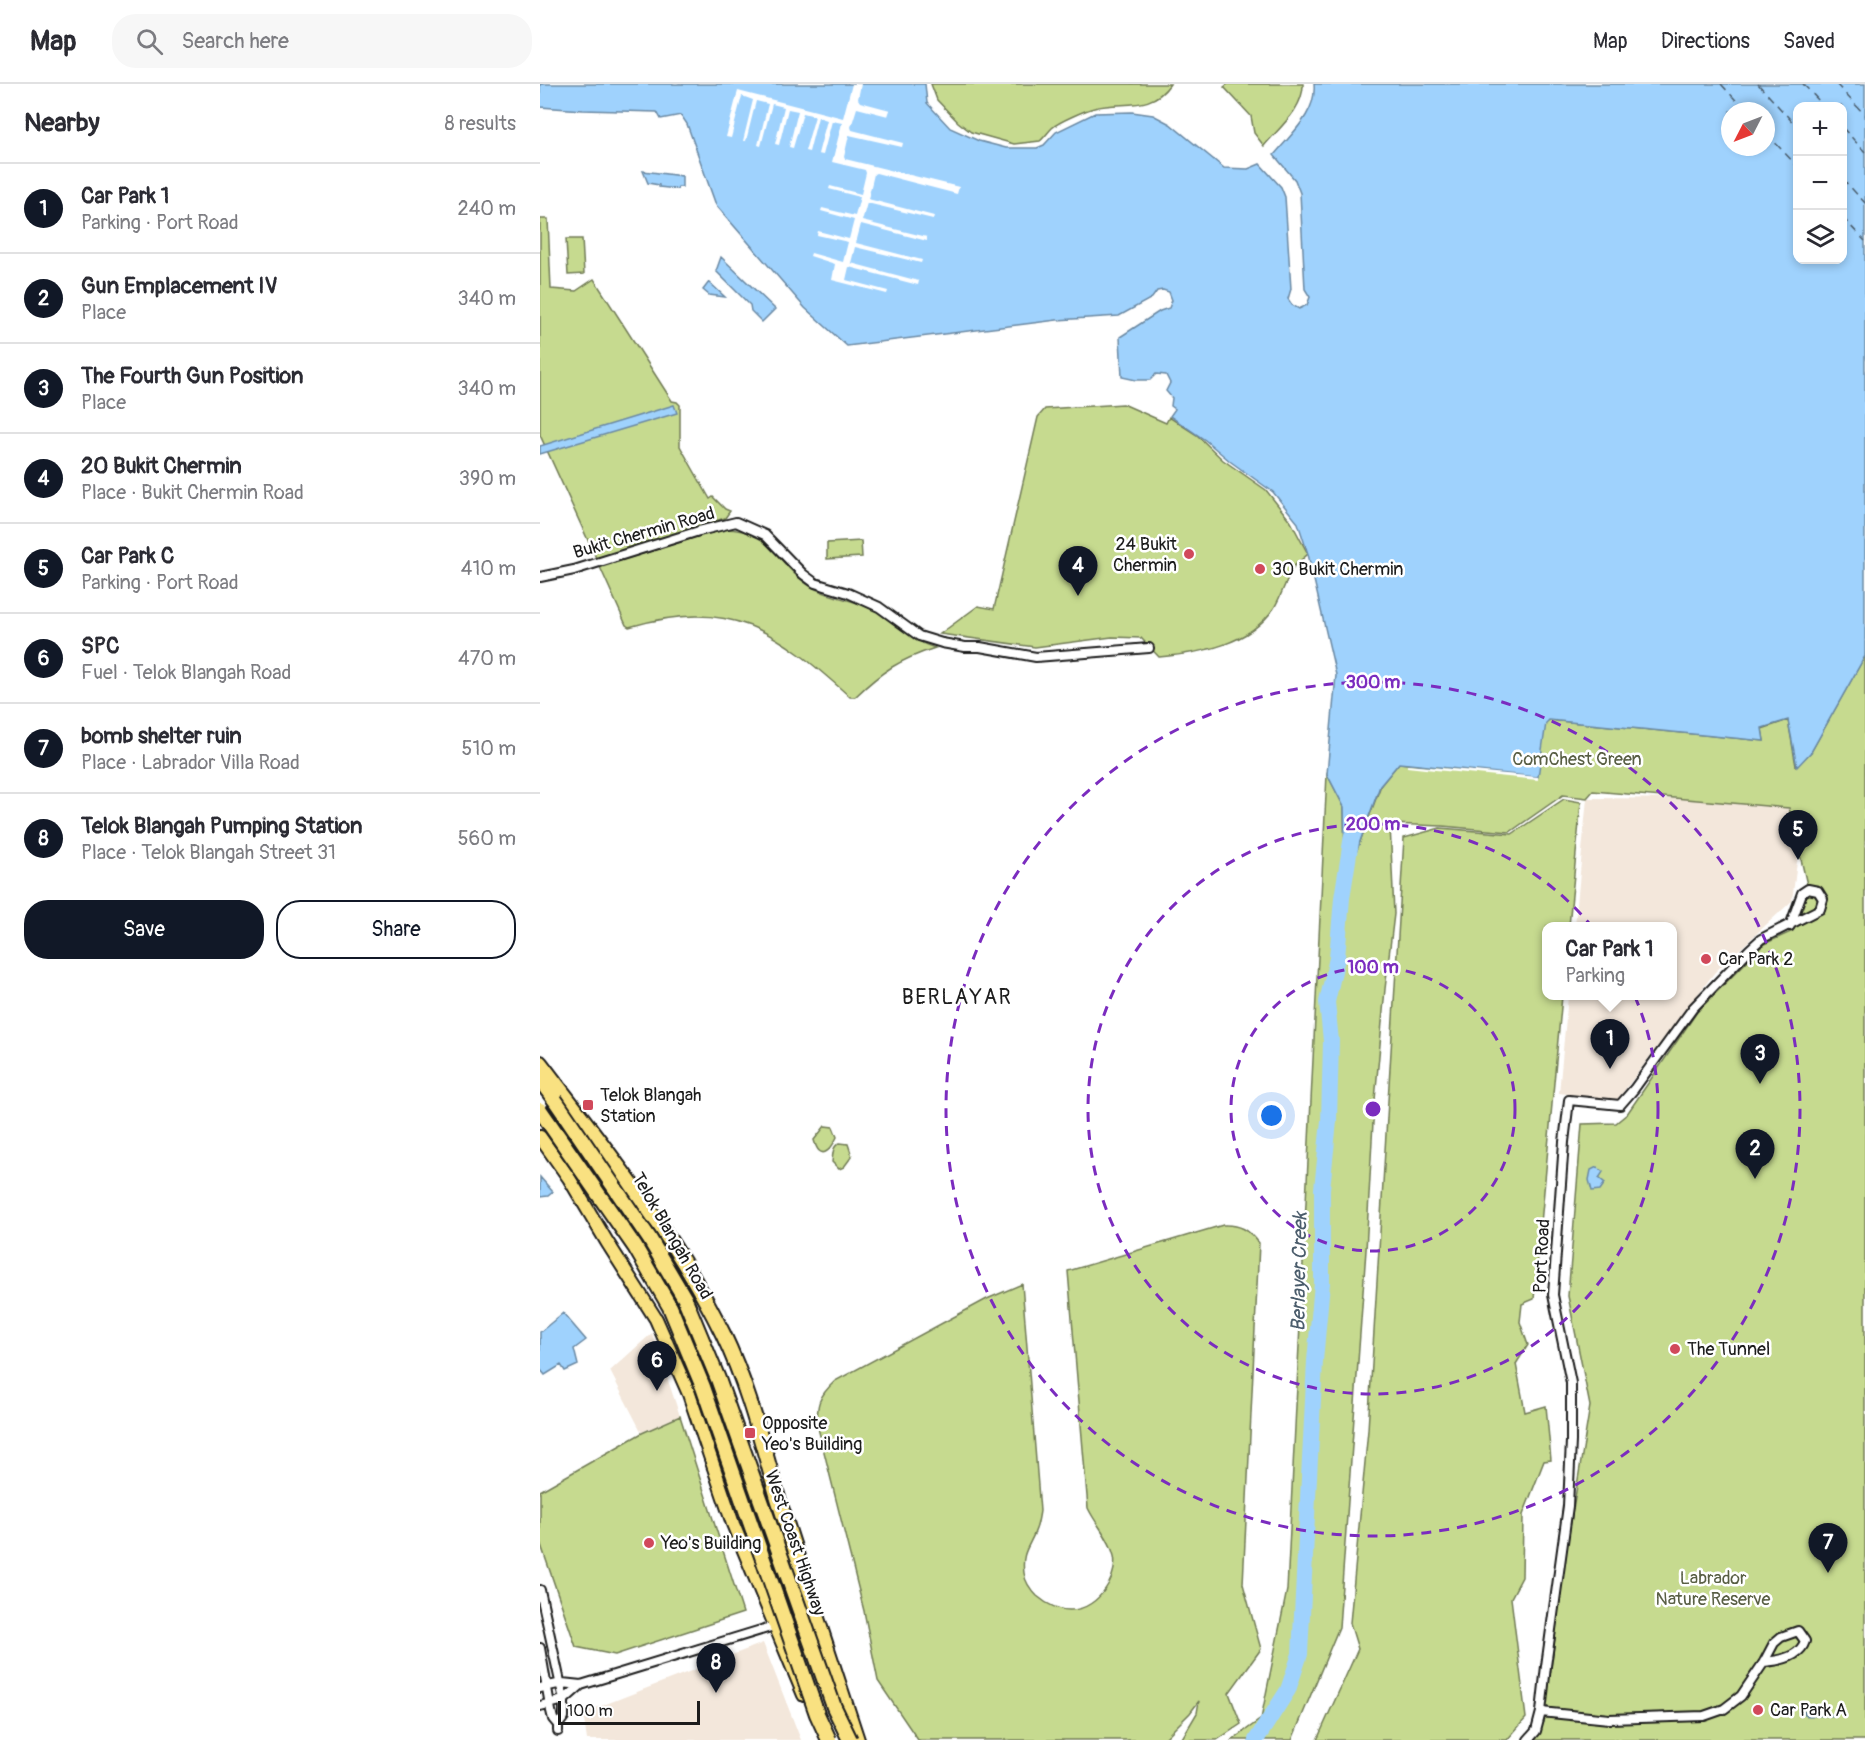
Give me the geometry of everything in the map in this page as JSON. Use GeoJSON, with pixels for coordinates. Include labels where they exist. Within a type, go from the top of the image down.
{"type":"FeatureCollection","features":[{"type":"Feature","properties":{"kind":"highway"},"geometry":{"type":"LineString","coordinates":[[540,1063],[637,1190],[666,1232],[724,1335],[753,1412],[789,1532],[857,1740]]}},
{"type":"Feature","properties":{"kind":"highway","name":"West Coast Highway"},"geometry":{"type":"LineString","coordinates":[[540,1080],[649,1238],[685,1299],[718,1379],[834,1707],[850,1740]]}},
{"type":"Feature","properties":{"kind":"highway","name":"West Coast Highway"},"geometry":{"type":"LineString","coordinates":[[540,1110],[635,1247],[670,1307],[702,1387],[813,1703],[829,1740]]}},
{"type":"Feature","properties":{"kind":"main road","name":"Telok Blangah Road"},"geometry":{"type":"LineString","coordinates":[[540,1068],[630,1197],[690,1298],[857,1740]]}},
{"type":"Feature","properties":{"kind":"main road"},"geometry":{"type":"LineString","coordinates":[[540,1137],[569,1178],[656,1318],[689,1394],[733,1524],[774,1626],[824,1740]]}},
{"type":"Feature","properties":{"kind":"main road"},"geometry":{"type":"LineString","coordinates":[[709,1450],[717,1441],[742,1434]]}},
{"type":"Feature","properties":{"kind":"street","name":"Bukit Chermin Road"},"geometry":{"type":"LineString","coordinates":[[540,577],[574,570],[699,531],[736,522],[765,535],[803,574],[815,583],[848,593],[879,607],[919,636],[965,648],[980,646],[1036,657],[1149,648]]}},
{"type":"Feature","properties":{"kind":"street"},"geometry":{"type":"LineString","coordinates":[[1790,926],[1803,891],[1808,889],[1818,891],[1823,902],[1820,909],[1814,913],[1804,912],[1799,904]]}},
{"type":"Feature","properties":{"kind":"street","name":"Port Road"},"geometry":{"type":"LineString","coordinates":[[1541,1712],[1568,1506],[1571,1451],[1571,1383],[1553,1295],[1569,1100],[1620,1105],[1710,989],[1761,939],[1814,913]]}},
{"type":"Feature","properties":{"kind":"street"},"geometry":{"type":"LineString","coordinates":[[540,1590],[562,1683],[564,1717],[558,1728],[552,1719],[550,1704],[543,1687],[540,1647]]}},
{"type":"Feature","properties":{"kind":"street"},"geometry":{"type":"LineString","coordinates":[[543,1687],[562,1683],[581,1685],[774,1626]]}},
{"type":"Feature","properties":{"kind":"street"},"geometry":{"type":"LineString","coordinates":[[1528,1740],[1536,1731],[1541,1712],[1609,1719],[1704,1716],[1724,1709],[1741,1696],[1774,1643],[1781,1637],[1798,1631],[1805,1641],[1802,1648],[1785,1659],[1764,1662]]}},
{"type":"Feature","properties":{"kind":"street"},"geometry":{"type":"LineString","coordinates":[[540,1706],[564,1700],[581,1685]]}},
{"type":"Feature","properties":{"kind":"shaded area"},"geometry":{"type":"Polygon","coordinates":[[[1587,798],[1805,800],[1792,901],[1715,972],[1617,1100],[1559,1093],[1568,1000],[1677,1000],[1677,922],[1575,922],[1587,798]]]}},
{"type":"Feature","properties":{"kind":"shaded area"},"geometry":{"type":"Polygon","coordinates":[[[652,1333],[680,1416],[642,1433],[610,1371],[652,1333]]]}},
{"type":"Feature","properties":{"kind":"shaded area"},"geometry":{"type":"Polygon","coordinates":[[[763,1643],[801,1740],[587,1740],[583,1713],[763,1643]]]}},
{"type":"Feature","properties":{"kind":"green space"},"geometry":{"type":"Polygon","coordinates":[[[931,84],[1170,84],[1154,99],[1135,104],[1090,109],[1055,126],[1040,141],[1014,144],[971,132],[937,100],[931,84]]]}},
{"type":"Feature","properties":{"kind":"green space"},"geometry":{"type":"Polygon","coordinates":[[[1228,84],[1303,84],[1295,109],[1264,146],[1254,133],[1251,116],[1224,87],[1228,84]]]}},
{"type":"Feature","properties":{"kind":"green space"},"geometry":{"type":"Polygon","coordinates":[[[540,219],[548,219],[551,289],[576,291],[594,279],[672,401],[680,405],[680,446],[710,499],[713,497],[730,511],[725,518],[709,523],[706,527],[597,560],[540,435],[540,219]]]}},
{"type":"Feature","properties":{"kind":"green space"},"geometry":{"type":"Polygon","coordinates":[[[566,239],[582,239],[584,274],[568,275],[566,239]]]}},
{"type":"Feature","properties":{"kind":"green space"},"geometry":{"type":"Polygon","coordinates":[[[1123,404],[1166,423],[1169,417],[1197,435],[1223,460],[1266,490],[1291,522],[1308,554],[1294,566],[1274,608],[1264,621],[1238,639],[1223,645],[1191,653],[1159,657],[1141,638],[1112,637],[1035,647],[940,634],[978,606],[994,609],[1038,417],[1045,409],[1123,404]]]}},
{"type":"Feature","properties":{"kind":"green space"},"geometry":{"type":"Polygon","coordinates":[[[722,529],[750,533],[769,546],[794,573],[812,587],[877,611],[911,636],[935,648],[892,667],[855,697],[850,697],[799,654],[775,638],[750,626],[725,619],[696,616],[665,619],[629,627],[626,625],[600,567],[722,529]]]}},
{"type":"Feature","properties":{"kind":"green space"},"geometry":{"type":"Polygon","coordinates":[[[861,541],[862,557],[827,559],[827,543],[861,541]]]}},
{"type":"Feature","properties":{"kind":"green space","name":"Labrador Nature Reserve"},"geometry":{"type":"Polygon","coordinates":[[[1865,656],[1865,1740],[1530,1740],[1544,1722],[1565,1559],[1590,1406],[1568,1296],[1582,1124],[1616,1123],[1627,1114],[1697,1012],[1764,944],[1793,931],[1799,904],[1808,889],[1789,808],[1593,791],[1587,798],[1563,795],[1510,832],[1390,824],[1394,914],[1373,1122],[1339,1627],[1292,1740],[1232,1740],[1261,1719],[1287,1590],[1327,774],[1344,807],[1345,856],[1354,858],[1381,785],[1399,763],[1426,766],[1549,720],[1764,741],[1762,729],[1788,720],[1796,766],[1811,752],[1865,656]]]}},
{"type":"Feature","properties":{"kind":"green space"},"geometry":{"type":"Polygon","coordinates":[[[1564,799],[1581,802],[1569,922],[1542,922],[1542,1000],[1562,1000],[1534,1299],[1522,1304],[1520,1322],[1528,1345],[1516,1364],[1525,1412],[1546,1406],[1551,1460],[1544,1461],[1523,1515],[1522,1577],[1511,1598],[1526,1718],[1507,1740],[1317,1740],[1358,1649],[1350,1623],[1368,1430],[1404,838],[1440,828],[1512,834],[1564,799]]]}},
{"type":"Feature","properties":{"kind":"green space"},"geometry":{"type":"Polygon","coordinates":[[[825,1126],[833,1127],[837,1137],[829,1150],[822,1153],[816,1147],[814,1140],[825,1126]]]}},
{"type":"Feature","properties":{"kind":"green space"},"geometry":{"type":"Polygon","coordinates":[[[840,1143],[848,1144],[852,1156],[844,1167],[839,1169],[832,1162],[834,1148],[840,1143]]]}},
{"type":"Feature","properties":{"kind":"green space"},"geometry":{"type":"Polygon","coordinates":[[[1223,1225],[1244,1229],[1259,1243],[1243,1584],[1261,1649],[1229,1693],[1241,1724],[1217,1740],[1181,1740],[1197,1713],[1199,1701],[1163,1740],[918,1740],[878,1681],[864,1611],[818,1428],[819,1402],[835,1381],[987,1299],[1022,1284],[1040,1511],[1037,1527],[1025,1554],[1023,1566],[1027,1582],[1037,1596],[1047,1603],[1067,1610],[1086,1606],[1102,1593],[1109,1583],[1115,1559],[1109,1543],[1088,1508],[1068,1271],[1223,1225]]]}},
{"type":"Feature","properties":{"kind":"green space"},"geometry":{"type":"Polygon","coordinates":[[[680,1416],[743,1613],[615,1655],[576,1647],[540,1542],[540,1491],[642,1433],[680,1416]]]}},
{"type":"Feature","properties":{"kind":"water"},"geometry":{"type":"Polygon","coordinates":[[[540,84],[925,84],[927,103],[950,128],[979,141],[1006,148],[1037,148],[1044,145],[1056,132],[1095,113],[1132,112],[1153,115],[1170,124],[1224,168],[1248,169],[1260,164],[1281,187],[1285,197],[1291,289],[1288,299],[1299,309],[1307,305],[1310,297],[1305,289],[1300,193],[1295,180],[1274,155],[1307,114],[1314,95],[1314,84],[1865,84],[1865,656],[1811,752],[1797,767],[1788,720],[1762,728],[1764,741],[1549,720],[1546,723],[1538,777],[1399,763],[1380,786],[1354,858],[1345,856],[1344,807],[1327,774],[1336,675],[1308,554],[1298,523],[1273,492],[1170,416],[1175,409],[1171,406],[1172,398],[1166,391],[1170,383],[1166,375],[1156,374],[1150,380],[1122,377],[1120,337],[1160,311],[1169,308],[1172,300],[1169,292],[1157,291],[1152,298],[1119,316],[1057,320],[847,346],[805,308],[716,205],[687,124],[681,115],[661,119],[657,112],[540,107],[540,84]]]}},
{"type":"Feature","properties":{"kind":"water"},"geometry":{"type":"Polygon","coordinates":[[[643,171],[682,176],[682,187],[677,189],[659,187],[659,185],[648,183],[643,171]]]}},
{"type":"Feature","properties":{"kind":"water"},"geometry":{"type":"Polygon","coordinates":[[[721,257],[775,309],[762,322],[751,311],[750,305],[716,271],[721,257]]]}},
{"type":"Feature","properties":{"kind":"water"},"geometry":{"type":"Polygon","coordinates":[[[709,282],[725,297],[709,295],[703,290],[709,282]]]}},
{"type":"Feature","properties":{"kind":"water"},"geometry":{"type":"Polygon","coordinates":[[[674,405],[677,413],[540,454],[540,446],[674,405]]]}},
{"type":"Feature","properties":{"kind":"water"},"geometry":{"type":"Polygon","coordinates":[[[1597,1167],[1603,1172],[1599,1178],[1605,1183],[1600,1190],[1592,1191],[1589,1180],[1591,1170],[1597,1167]]]}},
{"type":"Feature","properties":{"kind":"water"},"geometry":{"type":"Polygon","coordinates":[[[540,1177],[553,1192],[548,1196],[540,1197],[540,1177]]]}},
{"type":"Feature","properties":{"kind":"water"},"geometry":{"type":"Polygon","coordinates":[[[563,1313],[586,1340],[574,1349],[578,1365],[565,1371],[561,1365],[545,1375],[540,1369],[540,1332],[563,1313]]]}},
{"type":"Feature","properties":{"kind":"pier"},"geometry":{"type":"Polygon","coordinates":[[[852,84],[861,84],[858,99],[860,102],[890,110],[888,116],[857,108],[852,130],[903,143],[902,147],[849,135],[845,159],[959,187],[957,194],[874,174],[868,199],[934,216],[933,219],[867,203],[862,221],[927,237],[927,241],[861,224],[856,243],[922,260],[921,263],[855,247],[851,263],[919,281],[918,285],[849,267],[846,280],[888,291],[887,294],[832,280],[835,264],[810,256],[811,253],[843,262],[848,242],[817,235],[818,231],[849,239],[854,220],[821,211],[822,208],[855,216],[860,197],[829,189],[830,186],[861,194],[865,170],[832,162],[842,123],[832,121],[823,155],[818,154],[827,120],[818,117],[809,152],[805,151],[815,116],[803,113],[793,148],[789,147],[798,111],[788,109],[779,145],[775,144],[784,107],[772,104],[761,146],[758,145],[768,104],[756,101],[746,141],[743,141],[753,100],[742,96],[731,138],[726,137],[738,91],[843,118],[852,84]]]}},
{"type":"Feature","properties":{"kind":"pier"},"geometry":{"type":"Polygon","coordinates":[[[1407,765],[1538,777],[1538,780],[1407,767],[1407,765]]]}},
{"type":"Feature","properties":{"kind":"waterway","name":"Berlayer Creek"},"geometry":{"type":"LineString","coordinates":[[1256,1740],[1288,1690],[1300,1654],[1315,1361],[1322,1283],[1322,1189],[1329,1121],[1331,1041],[1327,1002],[1337,958],[1342,898],[1352,835]]}},
{"type":"Feature","properties":{"kind":"waterway"},"geometry":{"type":"LineString","coordinates":[[1799,1708],[1807,1715],[1835,1715]]}},
{"type":"Feature","properties":{"kind":"ferry route"},"geometry":{"type":"LineString","coordinates":[[1721,84],[1738,102]]}},
{"type":"Feature","properties":{"kind":"ferry route"},"geometry":{"type":"LineString","coordinates":[[1758,84],[1793,122]]}},
{"type":"Feature","properties":{"kind":"ferry route"},"geometry":{"type":"LineString","coordinates":[[1803,84],[1820,102]]}},
{"type":"Feature","properties":{"kind":"ferry route"},"geometry":{"type":"LineString","coordinates":[[1836,84],[1865,115]]}},
{"type":"Feature","properties":{"kind":"ferry route"},"geometry":{"type":"LineString","coordinates":[[1847,132],[1865,152]]}},
{"type":"Feature","properties":{"kind":"ferry route"},"geometry":{"type":"LineString","coordinates":[[1775,143],[1793,162]]}},
{"type":"Feature","properties":{"kind":"ferry route"},"geometry":{"type":"LineString","coordinates":[[1847,183],[1865,203]]}},
{"type":"Feature","properties":{"kind":"ferry route"},"geometry":{"type":"LineString","coordinates":[[1847,222],[1865,241]]}},
{"type":"Feature","properties":{"kind":"place","name":"24 Bukit Chermin"},"geometry":{"type":"Point","coordinates":[1189,554]}},
{"type":"Feature","properties":{"kind":"place","name":"30 Bukit Chermin"},"geometry":{"type":"Point","coordinates":[1260,569]}},
{"type":"Feature","properties":{"kind":"place","name":"20 Bukit Chermin"},"geometry":{"type":"Point","coordinates":[1078,596]}},
{"type":"Feature","properties":{"kind":"place","name":"Car Park C"},"geometry":{"type":"Point","coordinates":[1798,860]}},
{"type":"Feature","properties":{"kind":"place","name":"Car Park 2"},"geometry":{"type":"Point","coordinates":[1706,959]}},
{"type":"Feature","properties":{"kind":"place","name":"Car Park 1"},"geometry":{"type":"Point","coordinates":[1610,1069]}},
{"type":"Feature","properties":{"kind":"place","name":"The Fourth Gun Position"},"geometry":{"type":"Point","coordinates":[1760,1084]}},
{"type":"Feature","properties":{"kind":"place","name":"Telok Blangah Station"},"geometry":{"type":"Point","coordinates":[588,1105]}},
{"type":"Feature","properties":{"kind":"place","name":"Gun Emplacement IV"},"geometry":{"type":"Point","coordinates":[1755,1179]}},
{"type":"Feature","properties":{"kind":"place","name":"The Tunnel"},"geometry":{"type":"Point","coordinates":[1675,1349]}},
{"type":"Feature","properties":{"kind":"place","name":"SPC"},"geometry":{"type":"Point","coordinates":[657,1391]}},
{"type":"Feature","properties":{"kind":"place","name":"Opposite Yeo's Building"},"geometry":{"type":"Point","coordinates":[750,1433]}},
{"type":"Feature","properties":{"kind":"place","name":"Yeo's Building"},"geometry":{"type":"Point","coordinates":[649,1543]}},
{"type":"Feature","properties":{"kind":"place","name":"bomb shelter ruin"},"geometry":{"type":"Point","coordinates":[1828,1573]}},
{"type":"Feature","properties":{"kind":"place","name":"Telok Blangah Pumping Station"},"geometry":{"type":"Point","coordinates":[716,1693]}},
{"type":"Feature","properties":{"kind":"place","name":"Car Park A"},"geometry":{"type":"Point","coordinates":[1758,1710]}},
{"type":"Feature","properties":{"kind":"district","name":"BERLAYAR"},"geometry":{"type":"Point","coordinates":[957,997]}},
{"type":"Feature","properties":{"kind":"park label","name":"ComChest Green"},"geometry":{"type":"Point","coordinates":[1577,759]}}]}
